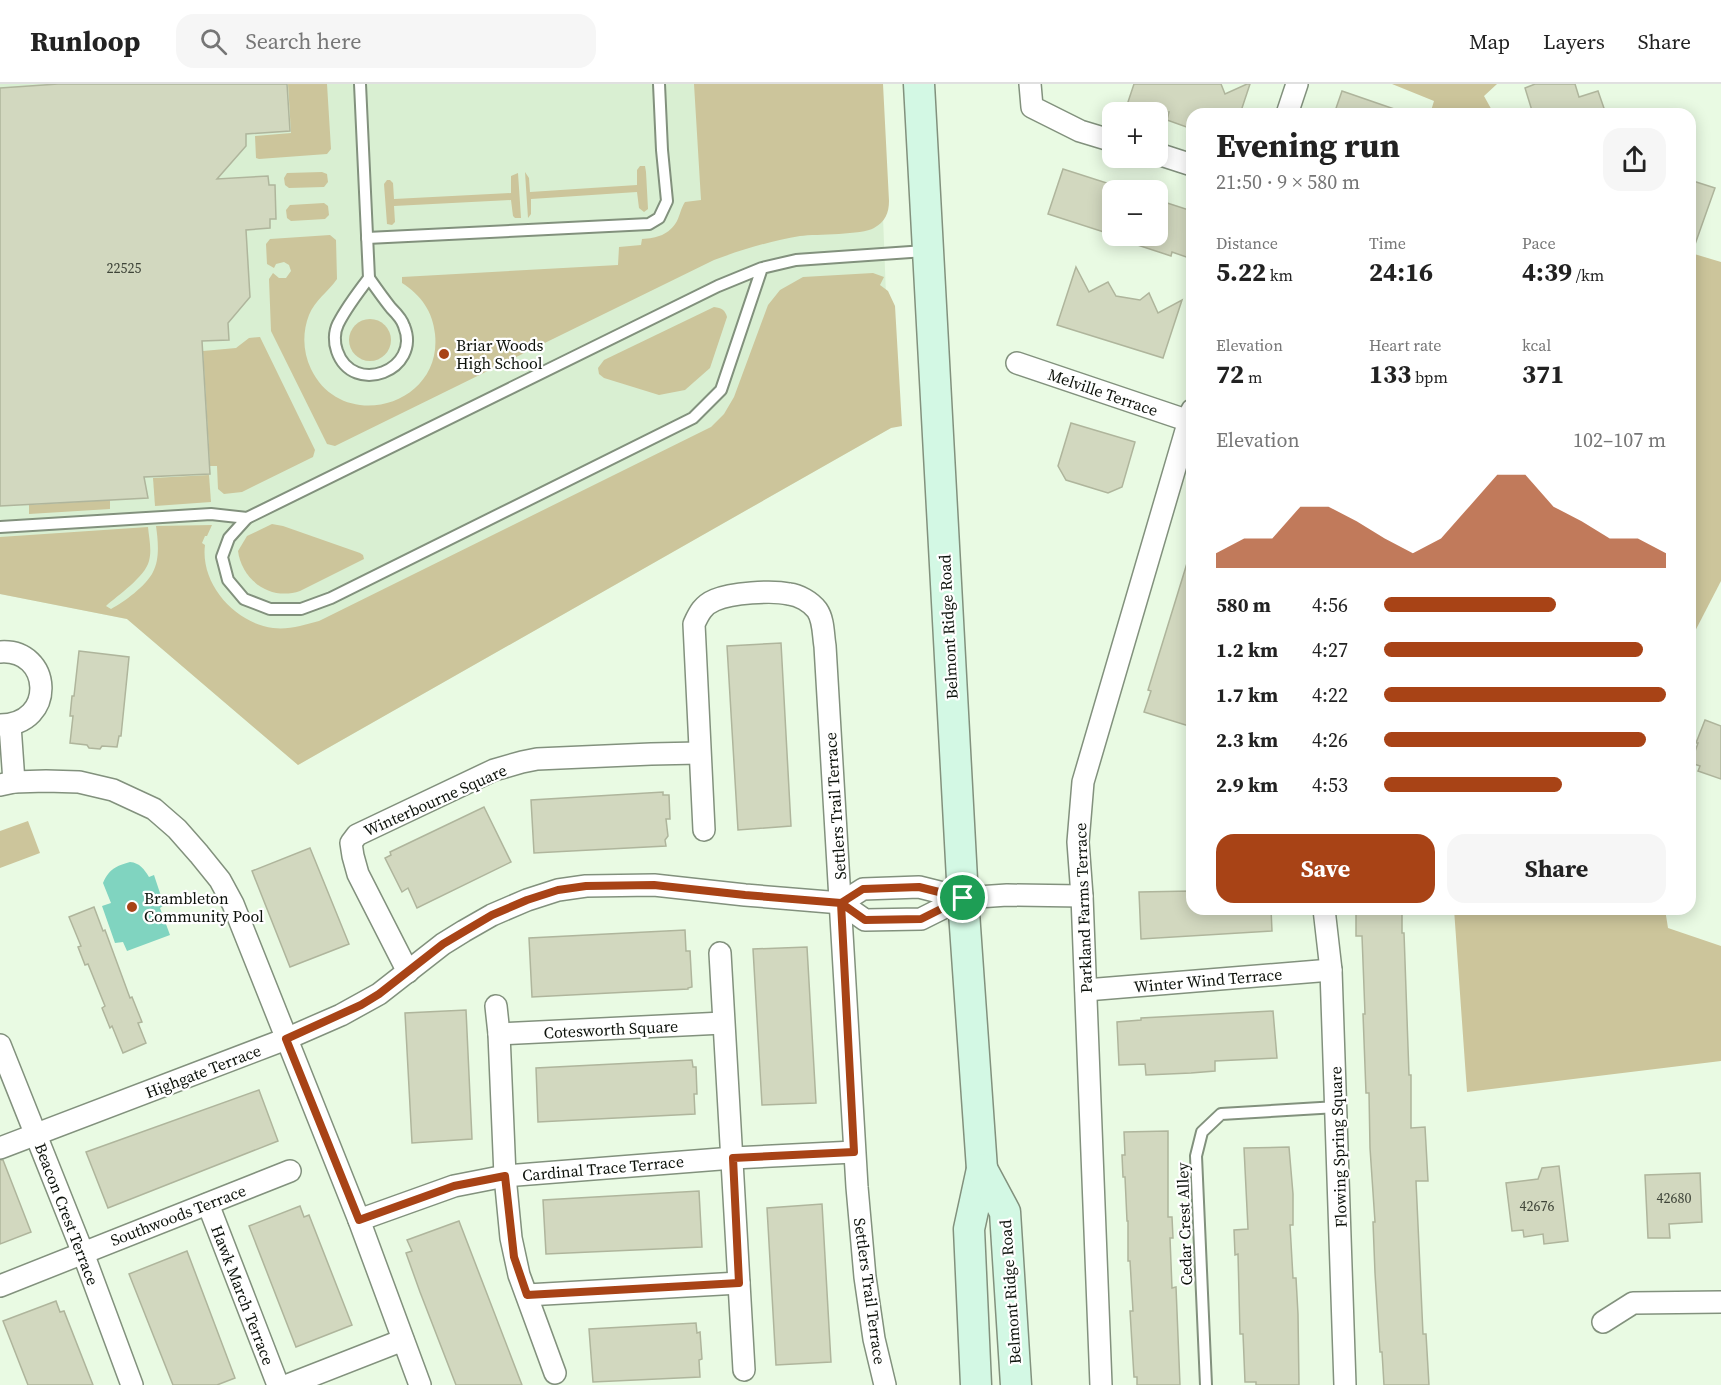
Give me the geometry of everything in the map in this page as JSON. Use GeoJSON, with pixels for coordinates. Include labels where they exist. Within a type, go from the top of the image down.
{"type":"FeatureCollection","features":[{"type":"Feature","properties":{"kind":"main road","name":"Belmont Ridge Road"},"geometry":{"type":"LineString","coordinates":[[919,84],[963,898],[982,1169],[969,1229],[976,1385]]}},
{"type":"Feature","properties":{"kind":"main road","name":"Belmont Ridge Road"},"geometry":{"type":"LineString","coordinates":[[982,1169],[1005,1212],[1016,1385]]}},
{"type":"Feature","properties":{"kind":"street"},"geometry":{"type":"LineString","coordinates":[[1030,84],[1032,108],[1080,131],[1102,138]]}},
{"type":"Feature","properties":{"kind":"street"},"geometry":{"type":"LineString","coordinates":[[1289,108],[1297,84]]}},
{"type":"Feature","properties":{"kind":"street"},"geometry":{"type":"LineString","coordinates":[[1168,157],[1186,163]]}},
{"type":"Feature","properties":{"kind":"street","name":"Melville Terrace"},"geometry":{"type":"LineString","coordinates":[[1017,363],[1186,414]]}},
{"type":"Feature","properties":{"kind":"street","name":"Parkland Farms Terrace"},"geometry":{"type":"LineString","coordinates":[[1101,1385],[1078,842],[1083,782],[1186,433]]}},
{"type":"Feature","properties":{"kind":"street","name":"Settlers Trail Terrace"},"geometry":{"type":"LineString","coordinates":[[704,830],[694,624],[700,610],[714,600],[761,593],[789,594],[805,599],[817,610],[822,622],[841,903],[854,1152],[865,1277],[874,1339],[885,1385]]}},
{"type":"Feature","properties":{"kind":"street"},"geometry":{"type":"LineString","coordinates":[[0,652],[15,653],[26,658],[35,667],[42,691],[39,703],[32,713],[22,721],[5,725],[7,784],[46,781],[79,782],[113,790],[154,809],[177,829],[220,880],[232,904],[359,1220],[420,1385]]}},
{"type":"Feature","properties":{"kind":"street","name":"Winterbourne Square"},"geometry":{"type":"LineString","coordinates":[[408,972],[358,874],[352,856],[351,843],[357,835],[494,770],[522,762],[583,757],[699,753]]}},
{"type":"Feature","properties":{"kind":"street","name":"Highgate Terrace"},"geometry":{"type":"LineString","coordinates":[[0,1148],[286,1039],[361,1005],[379,994],[443,944],[492,915],[558,890],[586,886],[654,885],[841,903],[865,920],[921,919],[963,898]]}},
{"type":"Feature","properties":{"kind":"street"},"geometry":{"type":"LineString","coordinates":[[841,903],[863,889],[919,887],[963,898],[1007,895],[1082,896]]}},
{"type":"Feature","properties":{"kind":"street","name":"Flowing Spring Square"},"geometry":{"type":"LineString","coordinates":[[1325,915],[1331,970],[1337,1107],[1345,1385]]}},
{"type":"Feature","properties":{"kind":"street"},"geometry":{"type":"LineString","coordinates":[[720,953],[744,1370]]}},
{"type":"Feature","properties":{"kind":"street","name":"Winter Wind Terrace"},"geometry":{"type":"LineString","coordinates":[[1086,990],[1331,970]]}},
{"type":"Feature","properties":{"kind":"street"},"geometry":{"type":"LineString","coordinates":[[496,1006],[505,1176],[514,1257],[555,1374]]}},
{"type":"Feature","properties":{"kind":"street","name":"Cotesworth Square"},"geometry":{"type":"LineString","coordinates":[[499,1034],[723,1023]]}},
{"type":"Feature","properties":{"kind":"street","name":"Beacon Crest Terrace"},"geometry":{"type":"LineString","coordinates":[[0,1045],[132,1385]]}},
{"type":"Feature","properties":{"kind":"street","name":"Cardinal Trace Terrace"},"geometry":{"type":"LineString","coordinates":[[359,1220],[454,1186],[505,1176],[733,1158],[854,1152]]}},
{"type":"Feature","properties":{"kind":"street","name":"Southwoods Terrace"},"geometry":{"type":"LineString","coordinates":[[0,1286],[290,1171]]}},
{"type":"Feature","properties":{"kind":"street","name":"Hawk March Terrace"},"geometry":{"type":"LineString","coordinates":[[208,1204],[278,1385]]}},
{"type":"Feature","properties":{"kind":"street"},"geometry":{"type":"LineString","coordinates":[[527,1295],[739,1283]]}},
{"type":"Feature","properties":{"kind":"street"},"geometry":{"type":"LineString","coordinates":[[1603,1322],[1633,1303],[1721,1302]]}},
{"type":"Feature","properties":{"kind":"street"},"geometry":{"type":"LineString","coordinates":[[288,1385],[403,1340]]}},
{"type":"Feature","properties":{"kind":"lane"},"geometry":{"type":"LineString","coordinates":[[360,84],[369,278],[405,327],[407,339],[405,351],[399,362],[390,370],[379,375],[367,376],[346,367],[339,358],[334,336],[338,324],[369,278]]}},
{"type":"Feature","properties":{"kind":"lane"},"geometry":{"type":"LineString","coordinates":[[367,238],[649,224],[659,218],[666,201],[659,84]]}},
{"type":"Feature","properties":{"kind":"lane"},"geometry":{"type":"LineString","coordinates":[[762,268],[721,390],[693,418],[332,598],[301,609],[270,609],[244,599],[228,580],[222,557],[230,538],[248,518],[718,286],[762,268],[796,260],[928,251]]}},
{"type":"Feature","properties":{"kind":"lane"},"geometry":{"type":"LineString","coordinates":[[0,527],[211,514],[248,518]]}},
{"type":"Feature","properties":{"kind":"lane","name":"Cedar Crest Alley"},"geometry":{"type":"LineString","coordinates":[[1206,1385],[1196,1156],[1202,1132],[1221,1114],[1337,1107]]}},
{"type":"Feature","properties":{"kind":"shaded area","name":"Briar Woods High School"},"geometry":{"type":"Polygon","coordinates":[[[0,84],[878,84],[891,428],[298,765],[127,619],[0,594],[0,84]]]}},
{"type":"Feature","properties":{"kind":"shaded area"},"geometry":{"type":"Polygon","coordinates":[[[288,84],[327,84],[331,149],[327,154],[256,158],[255,136],[291,133],[288,84]]]}},
{"type":"Feature","properties":{"kind":"shaded area"},"geometry":{"type":"Polygon","coordinates":[[[694,84],[883,84],[889,201],[884,220],[878,226],[868,230],[789,238],[714,260],[335,446],[327,444],[271,331],[269,279],[273,273],[279,278],[286,278],[291,271],[289,265],[284,262],[276,264],[274,268],[267,264],[266,244],[270,239],[330,235],[336,240],[337,279],[315,305],[305,329],[304,342],[308,363],[326,389],[345,401],[366,405],[388,403],[407,394],[423,379],[433,359],[435,334],[432,318],[415,293],[402,283],[402,277],[618,265],[619,247],[641,245],[642,239],[658,237],[666,233],[674,226],[685,202],[701,200],[694,84]]]}},
{"type":"Feature","properties":{"kind":"shaded area"},"geometry":{"type":"Polygon","coordinates":[[[1392,84],[1497,84],[1484,96],[1491,108],[1432,108],[1434,101],[1392,84]]]}},
{"type":"Feature","properties":{"kind":"shaded area"},"geometry":{"type":"Polygon","coordinates":[[[640,166],[645,166],[646,172],[648,209],[644,212],[639,208],[637,192],[531,199],[531,214],[528,218],[525,172],[529,178],[530,192],[637,185],[637,170],[640,166]]]}},
{"type":"Feature","properties":{"kind":"shaded area"},"geometry":{"type":"Polygon","coordinates":[[[322,172],[327,174],[328,182],[324,187],[289,188],[285,185],[284,178],[287,173],[322,172]]]}},
{"type":"Feature","properties":{"kind":"shaded area"},"geometry":{"type":"Polygon","coordinates":[[[518,173],[521,218],[513,216],[511,200],[394,206],[395,222],[392,225],[387,224],[384,184],[387,180],[393,183],[394,199],[511,193],[511,176],[518,173]]]}},
{"type":"Feature","properties":{"kind":"shaded area"},"geometry":{"type":"Polygon","coordinates":[[[324,203],[328,206],[329,215],[325,219],[291,221],[287,218],[286,210],[290,205],[324,203]]]}},
{"type":"Feature","properties":{"kind":"shaded area"},"geometry":{"type":"Polygon","coordinates":[[[1696,254],[1721,262],[1721,581],[1696,629],[1696,254]]]}},
{"type":"Feature","properties":{"kind":"shaded area"},"geometry":{"type":"Polygon","coordinates":[[[873,273],[884,277],[880,285],[888,291],[895,306],[902,426],[891,428],[298,765],[127,619],[0,594],[0,537],[148,527],[149,561],[137,579],[106,606],[111,609],[140,588],[153,572],[158,555],[156,526],[212,525],[202,543],[205,545],[208,574],[214,587],[233,610],[259,625],[273,628],[291,628],[319,621],[711,427],[724,414],[734,397],[768,305],[780,290],[803,277],[873,273]]]}},
{"type":"Feature","properties":{"kind":"shaded area"},"geometry":{"type":"Polygon","coordinates":[[[714,307],[723,310],[727,317],[710,368],[685,390],[659,395],[604,378],[599,374],[598,368],[604,360],[714,307]]]}},
{"type":"Feature","properties":{"kind":"shaded area"},"geometry":{"type":"Polygon","coordinates":[[[370,319],[378,320],[385,325],[390,332],[390,348],[385,355],[378,360],[370,361],[362,360],[355,355],[350,348],[349,340],[350,332],[355,325],[362,320],[370,319]]]}},
{"type":"Feature","properties":{"kind":"shaded area"},"geometry":{"type":"Polygon","coordinates":[[[260,337],[315,450],[313,457],[242,492],[224,494],[218,489],[217,466],[210,466],[203,351],[236,348],[249,338],[260,337]]]}},
{"type":"Feature","properties":{"kind":"shaded area"},"geometry":{"type":"Polygon","coordinates":[[[209,475],[211,502],[155,506],[153,478],[209,475]]]}},
{"type":"Feature","properties":{"kind":"shaded area"},"geometry":{"type":"Polygon","coordinates":[[[110,500],[110,509],[29,514],[29,505],[110,500]]]}},
{"type":"Feature","properties":{"kind":"shaded area"},"geometry":{"type":"Polygon","coordinates":[[[272,524],[360,553],[364,559],[300,591],[279,593],[269,591],[260,586],[245,571],[238,551],[247,536],[272,524]]]}},
{"type":"Feature","properties":{"kind":"shaded area"},"geometry":{"type":"Polygon","coordinates":[[[28,821],[40,853],[0,868],[0,831],[28,821]]]}},
{"type":"Feature","properties":{"kind":"shaded area"},"geometry":{"type":"Polygon","coordinates":[[[1454,915],[1666,915],[1668,928],[1721,946],[1721,1061],[1467,1092],[1454,915]]]}},
{"type":"Feature","properties":{"kind":"water","name":"Brambleton Community Pool"},"geometry":{"type":"Polygon","coordinates":[[[130,862],[141,867],[149,877],[154,875],[164,905],[160,908],[170,935],[127,951],[123,942],[115,943],[102,906],[111,903],[103,883],[105,878],[114,869],[130,862]]]}},
{"type":"Feature","properties":{"kind":"building"},"geometry":{"type":"Polygon","coordinates":[[[58,84],[287,84],[290,131],[246,134],[246,146],[217,179],[268,176],[269,185],[275,185],[276,219],[270,219],[270,228],[246,230],[250,297],[228,323],[229,340],[202,341],[210,474],[144,477],[148,498],[0,506],[0,88],[58,84]]]}},
{"type":"Feature","properties":{"kind":"building"},"geometry":{"type":"Polygon","coordinates":[[[1134,84],[1221,84],[1225,94],[1250,84],[1242,108],[1186,108],[1186,127],[1168,120],[1168,102],[1128,102],[1134,84]]]}},
{"type":"Feature","properties":{"kind":"building"},"geometry":{"type":"Polygon","coordinates":[[[1535,84],[1575,84],[1579,97],[1598,91],[1604,108],[1531,108],[1525,88],[1535,84]]]}},
{"type":"Feature","properties":{"kind":"building"},"geometry":{"type":"Polygon","coordinates":[[[1342,91],[1391,108],[1336,108],[1342,91]]]}},
{"type":"Feature","properties":{"kind":"building"},"geometry":{"type":"Polygon","coordinates":[[[1063,169],[1102,181],[1102,231],[1048,214],[1063,169]]]}},
{"type":"Feature","properties":{"kind":"building"},"geometry":{"type":"Polygon","coordinates":[[[1696,182],[1715,188],[1696,242],[1696,182]]]}},
{"type":"Feature","properties":{"kind":"building"},"geometry":{"type":"Polygon","coordinates":[[[1168,203],[1186,209],[1186,257],[1172,252],[1171,256],[1140,246],[1168,246],[1168,203]]]}},
{"type":"Feature","properties":{"kind":"building"},"geometry":{"type":"Polygon","coordinates":[[[1076,267],[1089,292],[1108,282],[1116,296],[1140,300],[1149,293],[1158,313],[1182,300],[1163,358],[1057,325],[1076,267]]]}},
{"type":"Feature","properties":{"kind":"building"},"geometry":{"type":"Polygon","coordinates":[[[1071,423],[1135,442],[1122,487],[1108,493],[1066,480],[1058,466],[1071,423]]]}},
{"type":"Feature","properties":{"kind":"building"},"geometry":{"type":"Polygon","coordinates":[[[1186,566],[1186,725],[1144,712],[1151,691],[1148,690],[1186,566]]]}},
{"type":"Feature","properties":{"kind":"building"},"geometry":{"type":"Polygon","coordinates":[[[781,643],[791,826],[738,830],[727,646],[781,643]]]}},
{"type":"Feature","properties":{"kind":"building"},"geometry":{"type":"Polygon","coordinates":[[[79,651],[129,657],[121,736],[119,736],[117,747],[102,746],[100,749],[70,743],[73,716],[70,716],[79,651]]]}},
{"type":"Feature","properties":{"kind":"building"},"geometry":{"type":"Polygon","coordinates":[[[1705,720],[1721,726],[1721,779],[1698,771],[1700,766],[1696,765],[1698,743],[1696,743],[1705,720]]]}},
{"type":"Feature","properties":{"kind":"building"},"geometry":{"type":"Polygon","coordinates":[[[663,792],[663,795],[669,795],[670,819],[666,819],[668,836],[665,840],[666,846],[534,853],[531,800],[663,792]]]}},
{"type":"Feature","properties":{"kind":"building"},"geometry":{"type":"Polygon","coordinates":[[[484,807],[511,862],[417,908],[408,888],[402,892],[385,858],[391,855],[390,852],[484,807]]]}},
{"type":"Feature","properties":{"kind":"building"},"geometry":{"type":"Polygon","coordinates":[[[310,848],[349,944],[290,967],[252,871],[310,848]]]}},
{"type":"Feature","properties":{"kind":"building"},"geometry":{"type":"Polygon","coordinates":[[[1186,891],[1186,915],[1271,915],[1272,931],[1141,939],[1139,892],[1186,891]]]}},
{"type":"Feature","properties":{"kind":"building"},"geometry":{"type":"Polygon","coordinates":[[[94,907],[130,998],[132,997],[142,1022],[138,1023],[146,1043],[123,1053],[102,1008],[105,1006],[88,964],[85,965],[78,947],[81,946],[69,917],[94,907]]]}},
{"type":"Feature","properties":{"kind":"building"},"geometry":{"type":"Polygon","coordinates":[[[1356,915],[1402,915],[1409,1075],[1411,1075],[1411,1128],[1425,1127],[1428,1181],[1416,1181],[1423,1334],[1426,1334],[1429,1385],[1384,1385],[1375,1273],[1369,1093],[1366,1093],[1362,936],[1356,936],[1356,915]]]}},
{"type":"Feature","properties":{"kind":"building"},"geometry":{"type":"Polygon","coordinates":[[[685,930],[686,951],[690,951],[692,987],[688,989],[532,997],[529,938],[685,930]]]}},
{"type":"Feature","properties":{"kind":"building"},"geometry":{"type":"Polygon","coordinates":[[[807,947],[816,1103],[762,1105],[753,949],[807,947]]]}},
{"type":"Feature","properties":{"kind":"building"},"geometry":{"type":"Polygon","coordinates":[[[466,1010],[472,1139],[412,1143],[405,1013],[466,1010]]]}},
{"type":"Feature","properties":{"kind":"building"},"geometry":{"type":"Polygon","coordinates":[[[1273,1011],[1277,1058],[1215,1061],[1215,1071],[1146,1075],[1145,1064],[1119,1065],[1117,1022],[1141,1020],[1141,1018],[1273,1011]]]}},
{"type":"Feature","properties":{"kind":"building"},"geometry":{"type":"Polygon","coordinates":[[[692,1060],[693,1067],[696,1067],[695,1114],[538,1122],[536,1068],[692,1060]]]}},
{"type":"Feature","properties":{"kind":"building"},"geometry":{"type":"Polygon","coordinates":[[[259,1090],[278,1141],[108,1208],[86,1152],[259,1090]]]}},
{"type":"Feature","properties":{"kind":"building"},"geometry":{"type":"Polygon","coordinates":[[[1168,1131],[1168,1217],[1172,1217],[1173,1238],[1170,1238],[1172,1288],[1176,1287],[1180,1385],[1137,1385],[1137,1377],[1134,1377],[1130,1311],[1133,1311],[1130,1261],[1128,1261],[1125,1177],[1123,1177],[1124,1132],[1168,1131]]]}},
{"type":"Feature","properties":{"kind":"building"},"geometry":{"type":"Polygon","coordinates":[[[1289,1147],[1293,1194],[1293,1225],[1290,1225],[1293,1278],[1296,1278],[1299,1385],[1256,1385],[1256,1382],[1245,1382],[1243,1334],[1240,1334],[1238,1254],[1235,1255],[1234,1230],[1248,1229],[1244,1148],[1289,1147]]]}},
{"type":"Feature","properties":{"kind":"building"},"geometry":{"type":"Polygon","coordinates":[[[0,1160],[3,1160],[31,1232],[0,1244],[0,1160]]]}},
{"type":"Feature","properties":{"kind":"building"},"geometry":{"type":"Polygon","coordinates":[[[1559,1166],[1568,1241],[1544,1244],[1543,1234],[1524,1237],[1523,1230],[1512,1231],[1506,1183],[1538,1179],[1542,1168],[1559,1166]]]}},
{"type":"Feature","properties":{"kind":"building"},"geometry":{"type":"Polygon","coordinates":[[[1700,1173],[1702,1222],[1669,1224],[1670,1238],[1648,1238],[1645,1175],[1700,1173]]]}},
{"type":"Feature","properties":{"kind":"building"},"geometry":{"type":"Polygon","coordinates":[[[699,1191],[702,1247],[546,1254],[543,1200],[699,1191]]]}},
{"type":"Feature","properties":{"kind":"building"},"geometry":{"type":"Polygon","coordinates":[[[822,1204],[831,1362],[776,1365],[767,1208],[822,1204]]]}},
{"type":"Feature","properties":{"kind":"building"},"geometry":{"type":"Polygon","coordinates":[[[300,1206],[304,1217],[309,1215],[352,1325],[296,1347],[249,1226],[300,1206]]]}},
{"type":"Feature","properties":{"kind":"building"},"geometry":{"type":"Polygon","coordinates":[[[459,1221],[522,1385],[456,1385],[420,1292],[406,1253],[412,1251],[407,1240],[459,1221]]]}},
{"type":"Feature","properties":{"kind":"building"},"geometry":{"type":"Polygon","coordinates":[[[187,1251],[235,1378],[217,1385],[173,1385],[129,1274],[187,1251]]]}},
{"type":"Feature","properties":{"kind":"building"},"geometry":{"type":"Polygon","coordinates":[[[56,1301],[60,1312],[64,1311],[93,1385],[28,1385],[3,1321],[56,1301]]]}},
{"type":"Feature","properties":{"kind":"building"},"geometry":{"type":"Polygon","coordinates":[[[696,1323],[697,1333],[700,1332],[702,1359],[699,1360],[700,1377],[593,1382],[589,1329],[696,1323]]]}},
{"type":"Feature","properties":{"kind":"place","name":"Briar Woods High School"},"geometry":{"type":"Point","coordinates":[444,354]}},
{"type":"Feature","properties":{"kind":"place","name":"Brambleton Community Pool"},"geometry":{"type":"Point","coordinates":[132,907]}},
{"type":"Feature","properties":{"kind":"route"},"geometry":{"type":"LineString","coordinates":[[963,898],[919,887],[863,889],[841,903],[654,885],[620,884],[558,890],[492,915],[443,944],[379,994],[361,1005],[286,1039],[359,1220],[454,1186],[505,1176],[514,1257],[527,1295],[739,1283],[733,1158],[854,1152],[841,903],[865,920],[921,919],[963,898]]}}]}
